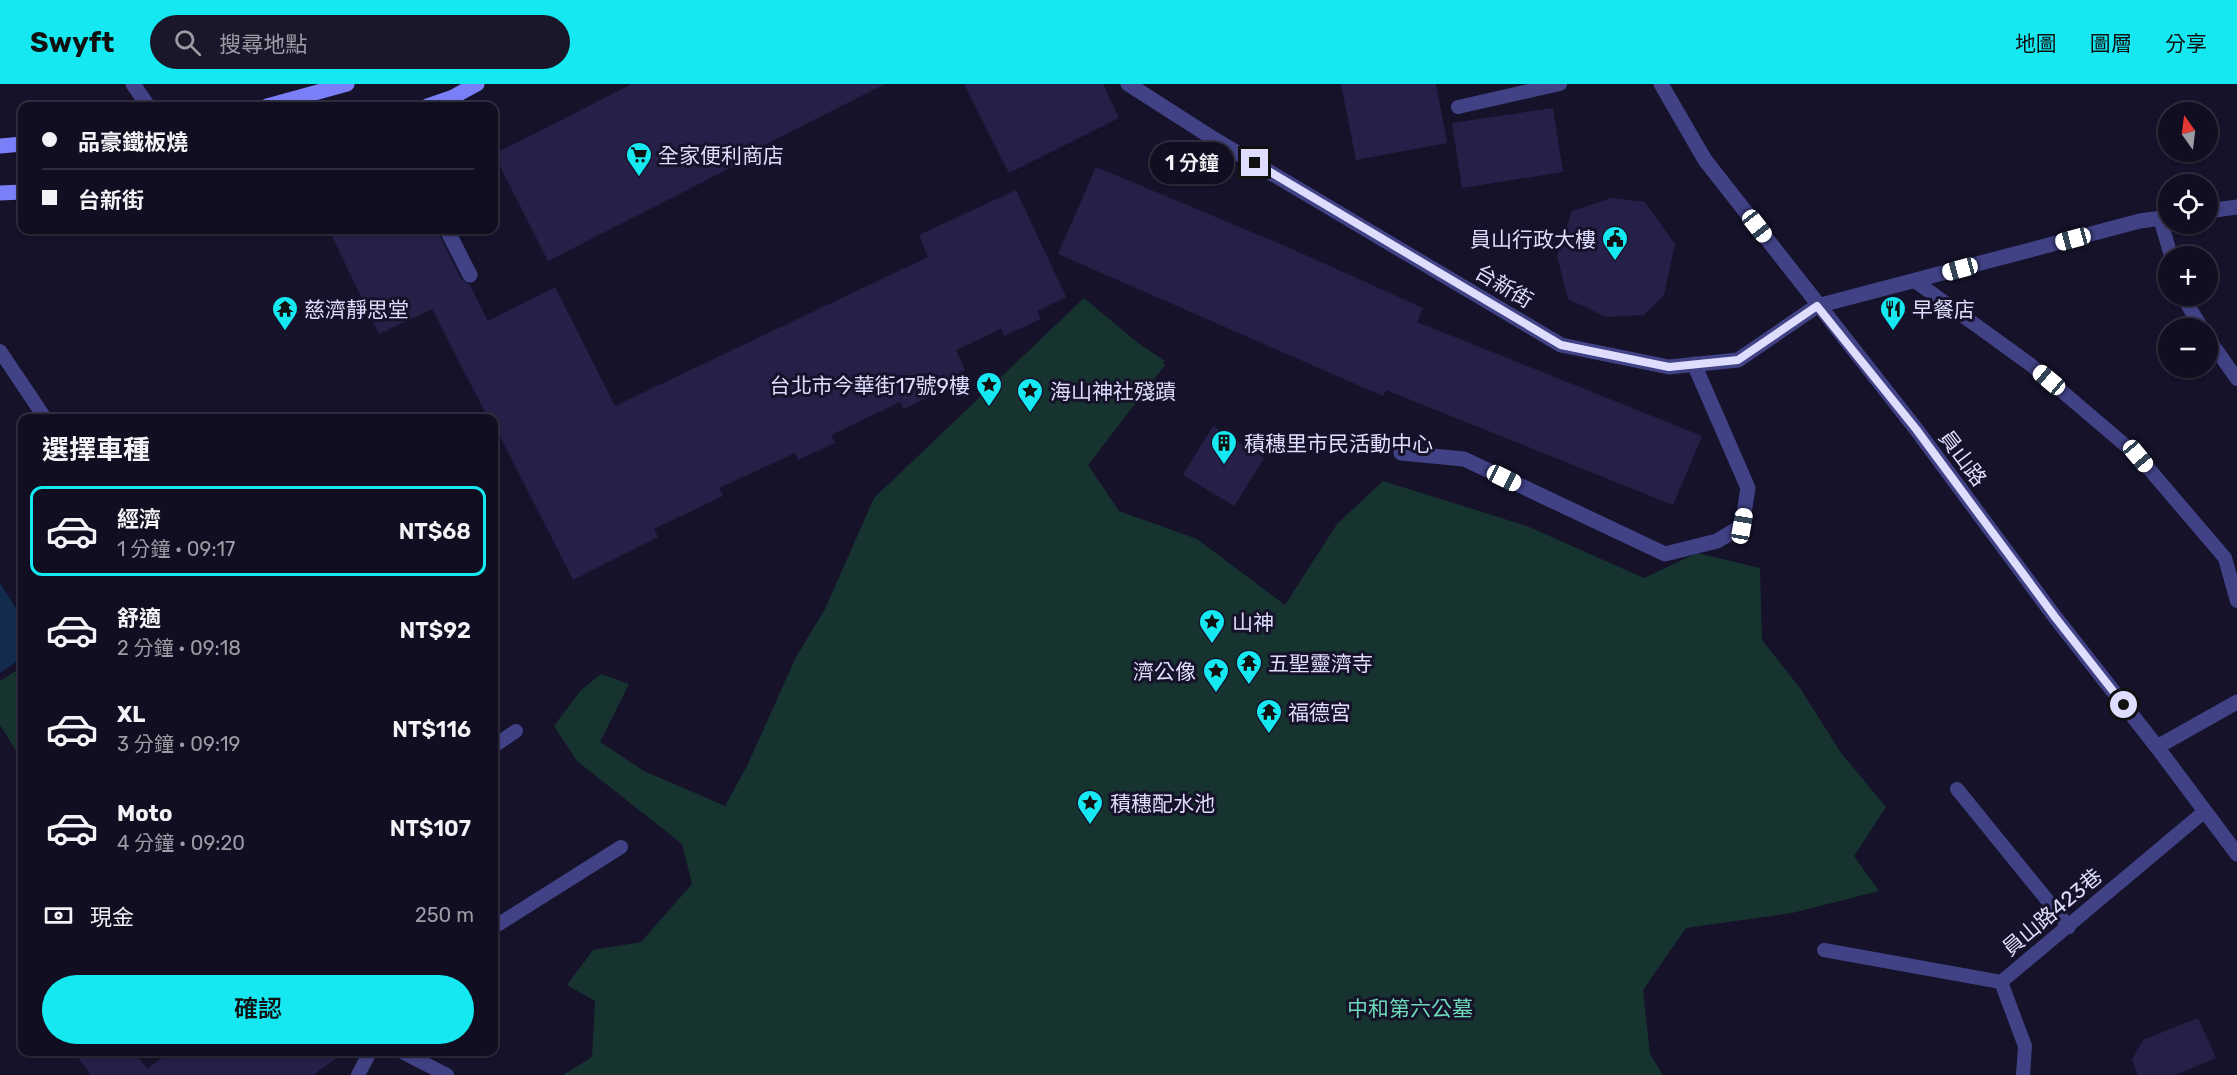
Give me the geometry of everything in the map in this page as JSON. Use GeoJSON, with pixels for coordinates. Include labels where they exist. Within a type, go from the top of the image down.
{"type":"FeatureCollection","features":[{"type":"Feature","properties":{"kind":"main road"},"geometry":{"type":"LineString","coordinates":[[282,102],[347,84]]}},
{"type":"Feature","properties":{"kind":"main road"},"geometry":{"type":"LineString","coordinates":[[439,102],[477,84]]}},
{"type":"Feature","properties":{"kind":"main road"},"geometry":{"type":"LineString","coordinates":[[0,146],[18,144]]}},
{"type":"Feature","properties":{"kind":"main road"},"geometry":{"type":"LineString","coordinates":[[0,193],[18,192]]}},
{"type":"Feature","properties":{"kind":"street"},"geometry":{"type":"LineString","coordinates":[[133,84],[145,102]]}},
{"type":"Feature","properties":{"kind":"street","name":"台新街"},"geometry":{"type":"LineString","coordinates":[[1128,84],[1214,139],[1561,345],[1669,367],[1738,360],[1817,306],[1850,296],[2140,221],[2158,219]]}},
{"type":"Feature","properties":{"kind":"street","name":"員山路"},"geometry":{"type":"LineString","coordinates":[[1661,84],[1705,160],[1796,275],[1817,306],[1916,429],[2055,617],[2237,854]]}},
{"type":"Feature","properties":{"kind":"street"},"geometry":{"type":"LineString","coordinates":[[2218,210],[2237,207]]}},
{"type":"Feature","properties":{"kind":"street"},"geometry":{"type":"LineString","coordinates":[[449,234],[470,275]]}},
{"type":"Feature","properties":{"kind":"street"},"geometry":{"type":"LineString","coordinates":[[1401,453],[1464,459],[1665,554],[1717,541],[1742,526],[1748,488],[1694,364]]}},
{"type":"Feature","properties":{"kind":"street"},"geometry":{"type":"LineString","coordinates":[[2157,747],[2237,702]]}},
{"type":"Feature","properties":{"kind":"lane"},"geometry":{"type":"LineString","coordinates":[[1458,107],[1560,84]]}},
{"type":"Feature","properties":{"kind":"lane"},"geometry":{"type":"LineString","coordinates":[[1915,281],[2031,365],[2138,456],[2225,558],[2237,601]]}},
{"type":"Feature","properties":{"kind":"lane"},"geometry":{"type":"LineString","coordinates":[[0,351],[42,414]]}},
{"type":"Feature","properties":{"kind":"lane"},"geometry":{"type":"LineString","coordinates":[[2218,352],[2237,380]]}},
{"type":"Feature","properties":{"kind":"lane"},"geometry":{"type":"LineString","coordinates":[[498,743],[516,731]]}},
{"type":"Feature","properties":{"kind":"lane"},"geometry":{"type":"LineString","coordinates":[[1957,789],[2069,927]]}},
{"type":"Feature","properties":{"kind":"lane","name":"員山路423巷"},"geometry":{"type":"LineString","coordinates":[[2023,1075],[2025,1046],[2001,982],[2205,812]]}},
{"type":"Feature","properties":{"kind":"lane"},"geometry":{"type":"LineString","coordinates":[[498,924],[621,847]]}},
{"type":"Feature","properties":{"kind":"lane"},"geometry":{"type":"LineString","coordinates":[[1824,950],[2001,982]]}},
{"type":"Feature","properties":{"kind":"lane"},"geometry":{"type":"LineString","coordinates":[[358,1075],[368,1056]]}},
{"type":"Feature","properties":{"kind":"lane"},"geometry":{"type":"LineString","coordinates":[[410,1056],[447,1075]]}},
{"type":"Feature","properties":{"kind":"green space","name":"中和第六公墓"},"geometry":{"type":"Polygon","coordinates":[[[1084,298],[1138,343],[1165,361],[1163,363],[1165,365],[1088,465],[1119,511],[1197,539],[1285,605],[1337,524],[1383,481],[1527,526],[1644,578],[1697,553],[1760,568],[1762,640],[1800,688],[1841,753],[1886,807],[1854,856],[1879,891],[1792,913],[1686,928],[1643,990],[1650,1054],[1663,1075],[563,1075],[592,1057],[595,1001],[567,985],[593,950],[641,942],[692,884],[682,844],[577,761],[554,726],[580,691],[601,674],[629,684],[600,742],[644,771],[725,806],[747,766],[796,657],[825,609],[874,498],[1084,298]]]}},
{"type":"Feature","properties":{"kind":"green space"},"geometry":{"type":"Polygon","coordinates":[[[18,670],[18,754],[0,725],[0,681],[18,670]]]}},
{"type":"Feature","properties":{"kind":"water"},"geometry":{"type":"Polygon","coordinates":[[[0,583],[18,612],[18,661],[0,673],[0,583]]]}},
{"type":"Feature","properties":{"kind":"building"},"geometry":{"type":"Polygon","coordinates":[[[632,84],[885,84],[740,157],[742,162],[548,261],[498,162],[498,152],[632,84]]]}},
{"type":"Feature","properties":{"kind":"building"},"geometry":{"type":"Polygon","coordinates":[[[964,84],[1103,84],[1119,118],[1009,173],[964,84]]]}},
{"type":"Feature","properties":{"kind":"building"},"geometry":{"type":"Polygon","coordinates":[[[1341,84],[1436,84],[1447,143],[1356,160],[1341,84]]]}},
{"type":"Feature","properties":{"kind":"building"},"geometry":{"type":"Polygon","coordinates":[[[1553,108],[1563,172],[1462,188],[1452,123],[1553,108]]]}},
{"type":"Feature","properties":{"kind":"building"},"geometry":{"type":"Polygon","coordinates":[[[1096,167],[1283,245],[1423,308],[1417,322],[1702,436],[1673,505],[1386,390],[1383,396],[1058,254],[1096,167]]]}},
{"type":"Feature","properties":{"kind":"building"},"geometry":{"type":"Polygon","coordinates":[[[1016,190],[1066,297],[1037,311],[1041,319],[1004,336],[1001,329],[956,350],[965,370],[936,384],[940,392],[903,409],[900,402],[831,435],[835,443],[798,460],[795,453],[719,488],[723,496],[654,529],[658,537],[573,580],[498,434],[498,414],[486,414],[432,309],[379,334],[331,234],[439,234],[461,279],[470,285],[488,321],[555,287],[615,406],[928,257],[919,235],[1016,190]]]}},
{"type":"Feature","properties":{"kind":"building","name":"員山行政大樓"},"geometry":{"type":"Polygon","coordinates":[[[1612,198],[1645,202],[1675,244],[1664,295],[1644,315],[1606,317],[1568,299],[1557,256],[1572,211],[1612,198]]]}},
{"type":"Feature","properties":{"kind":"building","name":"積穗里市民活動中心"},"geometry":{"type":"Polygon","coordinates":[[[1213,426],[1264,458],[1234,506],[1183,475],[1213,426]]]}},
{"type":"Feature","properties":{"kind":"building"},"geometry":{"type":"Polygon","coordinates":[[[2198,1018],[2216,1058],[2175,1075],[2138,1075],[2132,1060],[2143,1040],[2198,1018]]]}},
{"type":"Feature","properties":{"kind":"building"},"geometry":{"type":"Polygon","coordinates":[[[77,1056],[137,1056],[147,1069],[165,1056],[339,1056],[313,1075],[91,1075],[77,1056]]]}},
{"type":"Feature","properties":{"kind":"place","name":"全家便利商店"},"geometry":{"type":"Point","coordinates":[639,178]}},
{"type":"Feature","properties":{"kind":"place","name":"員山行政大樓"},"geometry":{"type":"Point","coordinates":[1615,262]}},
{"type":"Feature","properties":{"kind":"place","name":"慈濟靜思堂"},"geometry":{"type":"Point","coordinates":[285,332]}},
{"type":"Feature","properties":{"kind":"place","name":"早餐店"},"geometry":{"type":"Point","coordinates":[1893,332]}},
{"type":"Feature","properties":{"kind":"place","name":"台北市今華街17號9樓"},"geometry":{"type":"Point","coordinates":[989,408]}},
{"type":"Feature","properties":{"kind":"place","name":"海山神社殘蹟"},"geometry":{"type":"Point","coordinates":[1030,414]}},
{"type":"Feature","properties":{"kind":"place","name":"積穗里市民活動中心"},"geometry":{"type":"Point","coordinates":[1224,466]}},
{"type":"Feature","properties":{"kind":"place","name":"山神"},"geometry":{"type":"Point","coordinates":[1212,645]}},
{"type":"Feature","properties":{"kind":"place","name":"五聖靈濟寺"},"geometry":{"type":"Point","coordinates":[1249,686]}},
{"type":"Feature","properties":{"kind":"place","name":"濟公像"},"geometry":{"type":"Point","coordinates":[1216,694]}},
{"type":"Feature","properties":{"kind":"place","name":"福德宮"},"geometry":{"type":"Point","coordinates":[1269,735]}},
{"type":"Feature","properties":{"kind":"place","name":"積穗配水池"},"geometry":{"type":"Point","coordinates":[1090,826]}},
{"type":"Feature","properties":{"kind":"route"},"geometry":{"type":"LineString","coordinates":[[1255,163],[1561,345],[1669,367],[1738,360],[1817,306],[1916,429],[2055,617],[2124,705]]}}]}
